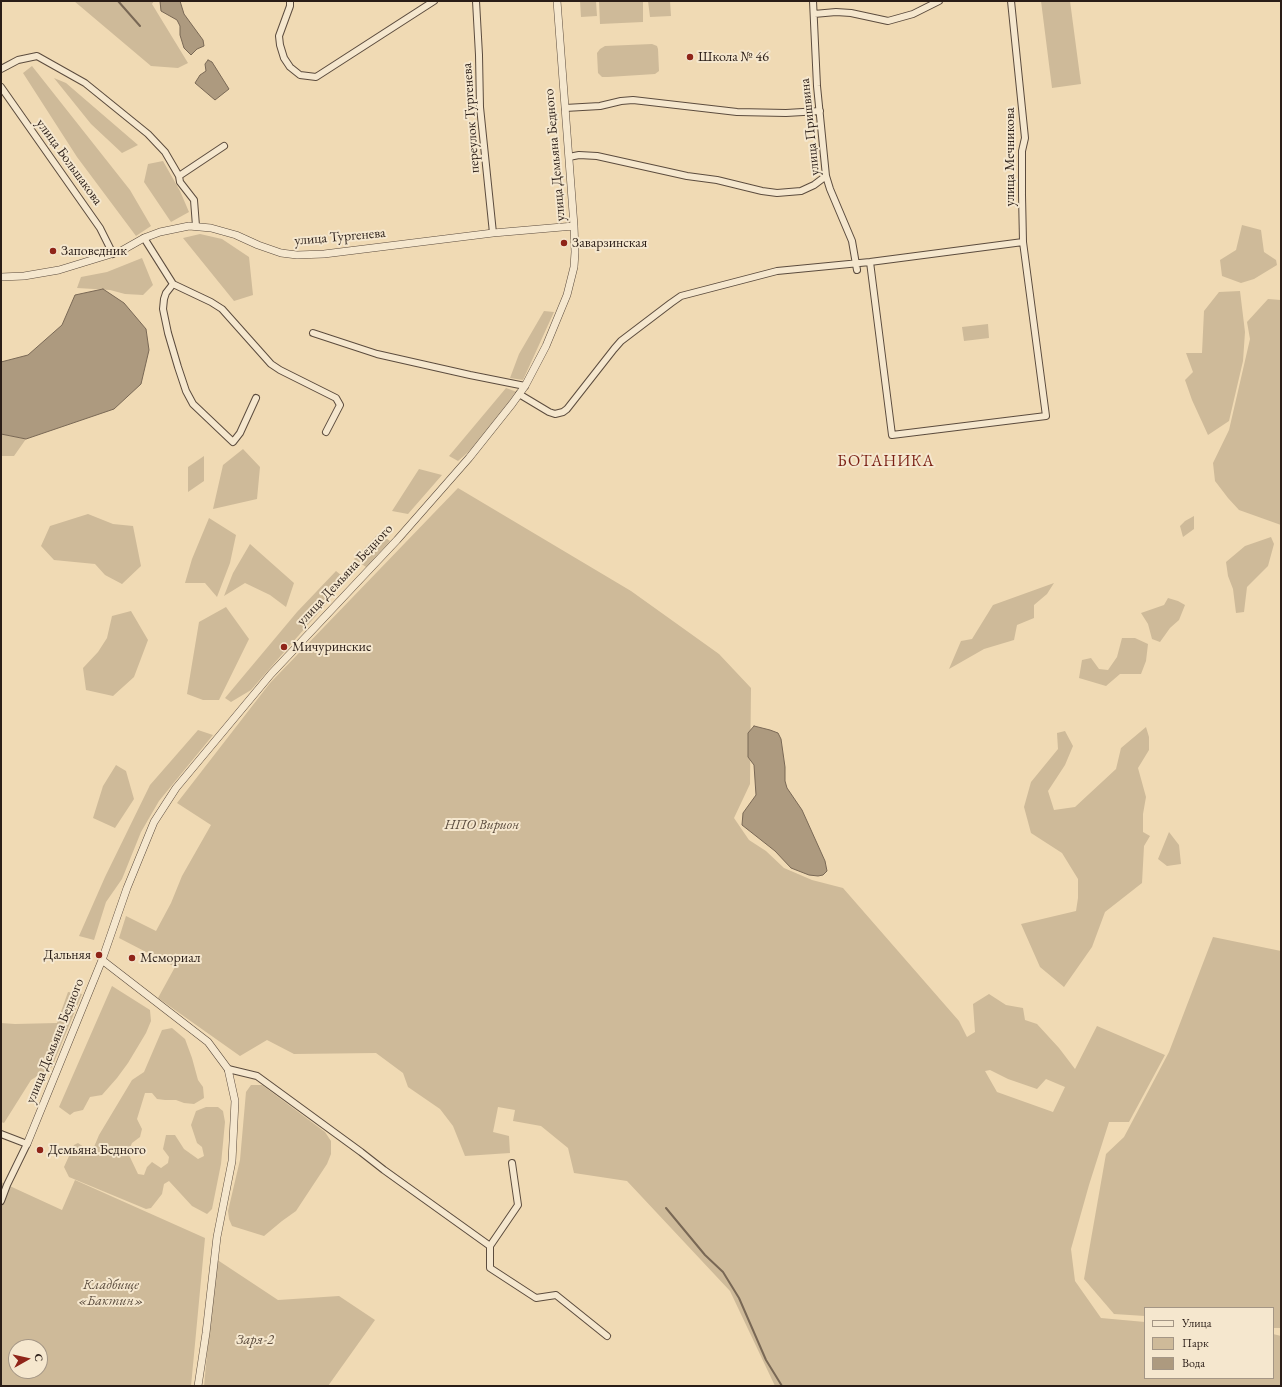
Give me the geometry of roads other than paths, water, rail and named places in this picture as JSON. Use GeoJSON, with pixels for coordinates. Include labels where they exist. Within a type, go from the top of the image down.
{"type":"FeatureCollection","features":[{"type":"Feature","properties":{"kind":"street"},"geometry":{"type":"LineString","coordinates":[[290,1],[290,6],[279,36],[284,58],[290,67],[300,75],[316,76],[434,1]]}},
{"type":"Feature","properties":{"kind":"street","name":"переулок Тургенева"},"geometry":{"type":"LineString","coordinates":[[476,1],[480,108],[493,233]]}},
{"type":"Feature","properties":{"kind":"street","name":"улица Демьяна Бедного"},"geometry":{"type":"LineString","coordinates":[[27,1144],[102,960],[132,876],[154,822],[176,788],[271,674],[397,540],[457,472],[525,386],[546,346],[567,295],[574,267],[574,226],[557,1]]}},
{"type":"Feature","properties":{"kind":"street","name":"улица Пришвина"},"geometry":{"type":"LineString","coordinates":[[813,1],[817,86],[826,176],[852,241],[856,267]]}},
{"type":"Feature","properties":{"kind":"street"},"geometry":{"type":"LineString","coordinates":[[814,14],[836,12],[851,13],[888,21],[913,14],[939,1]]}},
{"type":"Feature","properties":{"kind":"street","name":"улица Мечникова"},"geometry":{"type":"LineString","coordinates":[[870,262],[892,435],[1046,416],[1024,242],[1022,151],[1025,138],[1012,1]]}},
{"type":"Feature","properties":{"kind":"street"},"geometry":{"type":"LineString","coordinates":[[1,69],[18,60],[37,56],[85,83],[148,134],[165,152],[179,176],[180,182],[194,200],[196,226]]}},
{"type":"Feature","properties":{"kind":"street","name":"улица Большакова"},"geometry":{"type":"LineString","coordinates":[[1,87],[100,228],[113,254]]}},
{"type":"Feature","properties":{"kind":"street"},"geometry":{"type":"LineString","coordinates":[[565,108],[600,106],[633,100],[737,112],[786,113],[820,111]]}},
{"type":"Feature","properties":{"kind":"street"},"geometry":{"type":"LineString","coordinates":[[179,176],[224,146]]}},
{"type":"Feature","properties":{"kind":"street"},"geometry":{"type":"LineString","coordinates":[[569,157],[579,155],[598,156],[686,176],[718,180],[762,191],[777,193],[801,192],[826,176]]}},
{"type":"Feature","properties":{"kind":"street","name":"улица Тургенева"},"geometry":{"type":"LineString","coordinates":[[1,277],[24,276],[59,270],[122,251],[144,238],[160,232],[189,226],[211,228],[236,235],[281,253],[297,255],[324,254],[493,233],[574,226]]}},
{"type":"Feature","properties":{"kind":"street"},"geometry":{"type":"LineString","coordinates":[[144,238],[173,284],[211,302],[222,309],[271,364],[336,398],[340,405],[326,432]]}},
{"type":"Feature","properties":{"kind":"street"},"geometry":{"type":"LineString","coordinates":[[519,394],[549,412],[555,414],[563,412],[622,341],[681,296],[777,271],[856,267],[870,262],[1024,242]]}},
{"type":"Feature","properties":{"kind":"street"},"geometry":{"type":"LineString","coordinates":[[173,284],[166,293],[163,309],[178,367],[186,391],[193,404],[233,442],[240,433],[256,398]]}},
{"type":"Feature","properties":{"kind":"street"},"geometry":{"type":"LineString","coordinates":[[314,333],[377,354],[525,386]]}},
{"type":"Feature","properties":{"kind":"street"},"geometry":{"type":"LineString","coordinates":[[102,960],[208,1042],[228,1070],[235,1101],[232,1162],[217,1237],[206,1333],[198,1386]]}},
{"type":"Feature","properties":{"kind":"street"},"geometry":{"type":"LineString","coordinates":[[228,1070],[257,1076],[490,1246]]}},
{"type":"Feature","properties":{"kind":"street"},"geometry":{"type":"LineString","coordinates":[[1,1134],[27,1144],[1,1201]]}},
{"type":"Feature","properties":{"kind":"street"},"geometry":{"type":"LineString","coordinates":[[512,1162],[518,1205],[490,1246],[490,1268],[536,1298],[556,1295],[608,1336]]}},
{"type":"Feature","properties":{"kind":"water"},"geometry":{"type":"Polygon","coordinates":[[[160,1],[180,1],[184,14],[203,40],[204,46],[197,49],[191,55],[184,48],[180,35],[180,26],[177,20],[161,11],[160,1]]]}},
{"type":"Feature","properties":{"kind":"water"},"geometry":{"type":"Polygon","coordinates":[[[208,60],[212,62],[229,89],[215,100],[195,83],[200,75],[206,71],[205,64],[208,60]]]}},
{"type":"Feature","properties":{"kind":"water"},"geometry":{"type":"Polygon","coordinates":[[[103,289],[124,303],[146,329],[149,350],[141,384],[114,409],[26,439],[1,434],[1,362],[28,355],[62,325],[75,295],[103,289]]]}},
{"type":"Feature","properties":{"kind":"water"},"geometry":{"type":"Polygon","coordinates":[[[754,726],[778,733],[781,739],[787,788],[802,810],[825,861],[827,871],[823,875],[809,875],[791,868],[775,851],[742,825],[743,813],[756,795],[754,765],[748,757],[748,733],[754,726]]]}},
{"type":"Feature","properties":{"kind":"waterway"},"geometry":{"type":"LineString","coordinates":[[118,1],[140,26]]}},
{"type":"Feature","properties":{"kind":"waterway"},"geometry":{"type":"LineString","coordinates":[[666,1208],[705,1255],[723,1272],[739,1298],[766,1360],[782,1386]]}},
{"type":"Feature","properties":{"kind":"place","name":"Школа № 46"},"geometry":{"type":"Point","coordinates":[690,57]}},
{"type":"Feature","properties":{"kind":"place","name":"Заварзинская"},"geometry":{"type":"Point","coordinates":[564,243]}},
{"type":"Feature","properties":{"kind":"place","name":"Заповедник"},"geometry":{"type":"Point","coordinates":[53,251]}},
{"type":"Feature","properties":{"kind":"place","name":"Мичуринские"},"geometry":{"type":"Point","coordinates":[284,647]}},
{"type":"Feature","properties":{"kind":"place","name":"Дальняя"},"geometry":{"type":"Point","coordinates":[99,955]}},
{"type":"Feature","properties":{"kind":"place","name":"Мемориал"},"geometry":{"type":"Point","coordinates":[132,958]}},
{"type":"Feature","properties":{"kind":"place","name":"Демьяна Бедного"},"geometry":{"type":"Point","coordinates":[40,1150]}},
{"type":"Feature","properties":{"kind":"district","name":"БОТАНИКА"},"geometry":{"type":"Point","coordinates":[886,462]}},
{"type":"Feature","properties":{"kind":"park label","name":"НПО Вирион"},"geometry":{"type":"Point","coordinates":[482,825]}},
{"type":"Feature","properties":{"kind":"park label","name":"Кладбище «Бактин»"},"geometry":{"type":"Point","coordinates":[111,1294]}},
{"type":"Feature","properties":{"kind":"park label","name":"Заря-2"},"geometry":{"type":"Point","coordinates":[255,1340]}}]}
